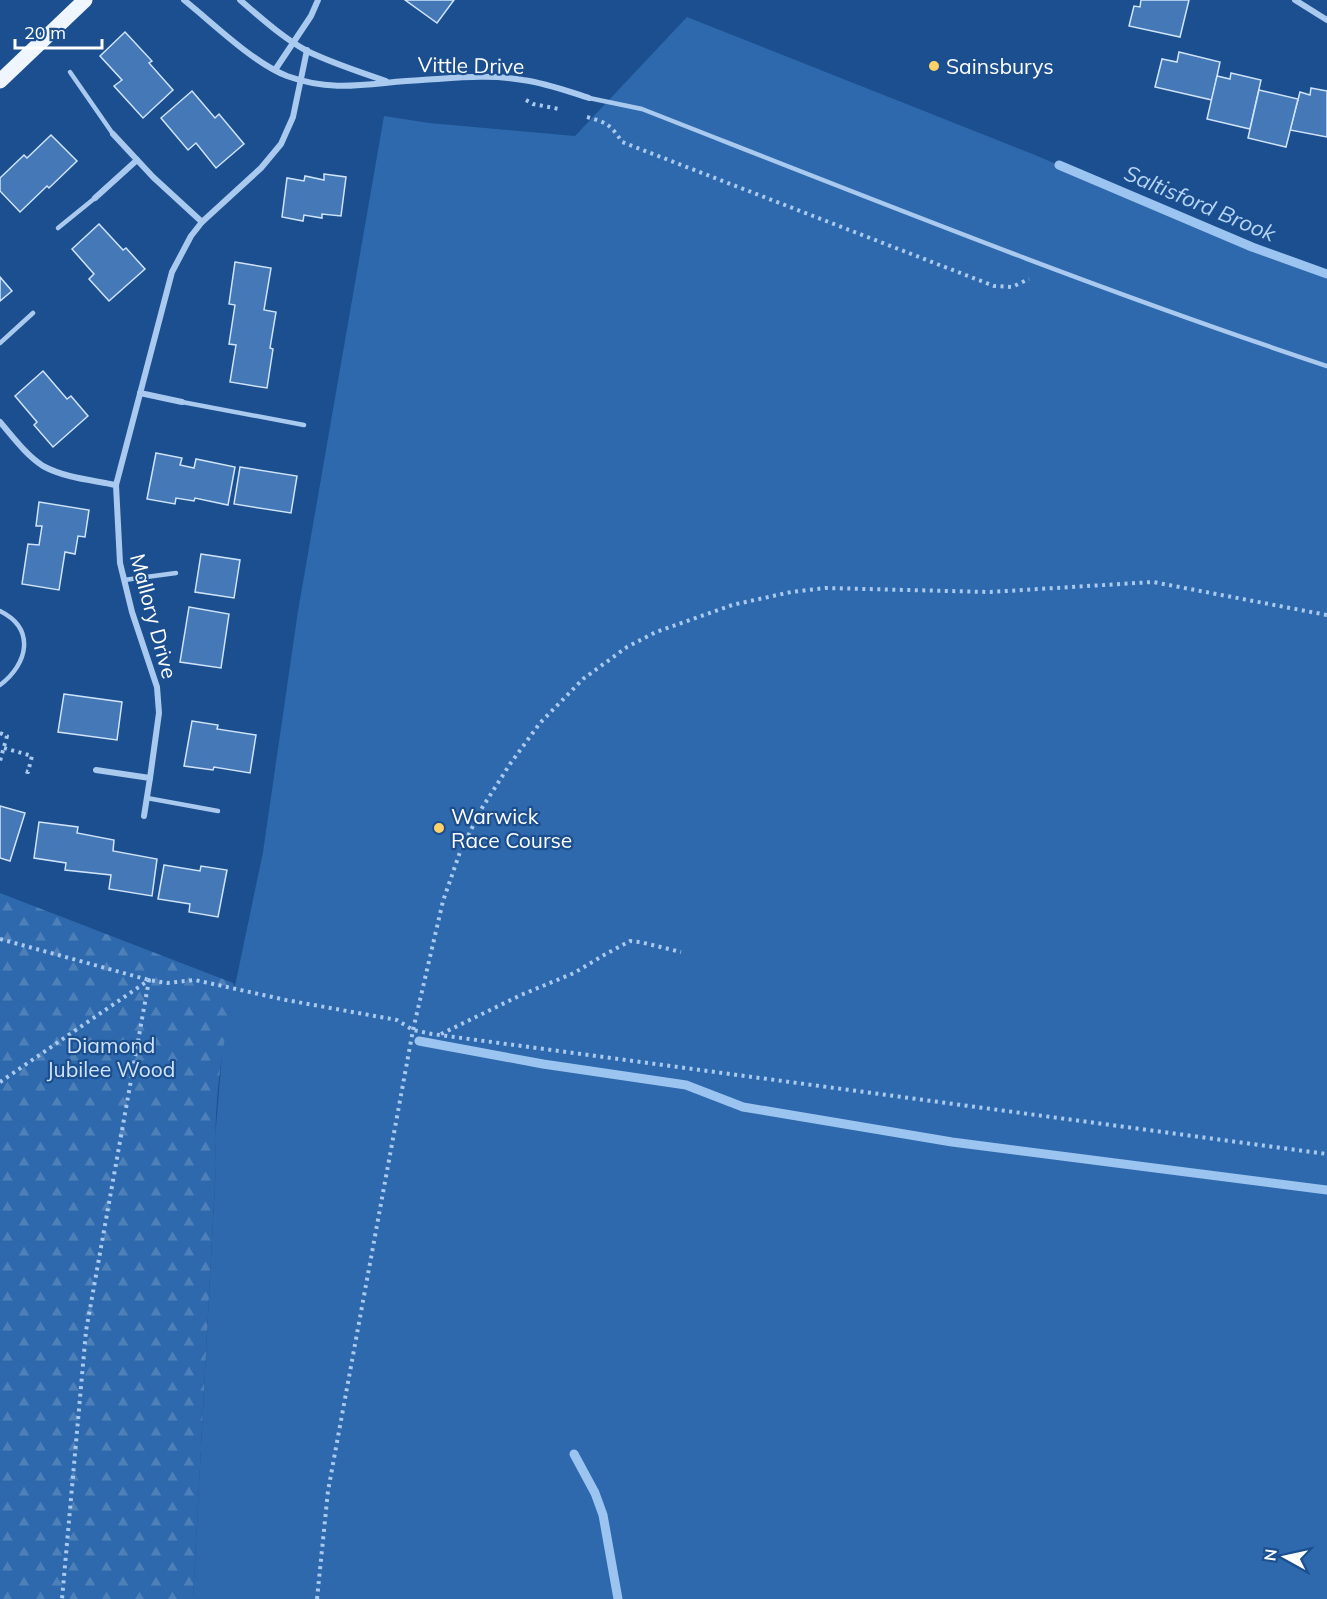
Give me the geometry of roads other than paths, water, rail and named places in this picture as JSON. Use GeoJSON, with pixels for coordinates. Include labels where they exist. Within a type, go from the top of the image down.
{"type":"FeatureCollection","features":[{"type":"Feature","properties":{"kind":"main road"},"geometry":{"type":"LineString","coordinates":[[0,81],[85,0]]}},
{"type":"Feature","properties":{"kind":"street","name":"Vittle Drive"},"geometry":{"type":"LineString","coordinates":[[184,0],[258,60],[300,80],[335,87],[386,82],[480,78],[521,79],[564,89],[589,98]]}},
{"type":"Feature","properties":{"kind":"street","name":"Vittle Drive"},"geometry":{"type":"LineString","coordinates":[[240,0],[307,50],[334,63],[386,82]]}},
{"type":"Feature","properties":{"kind":"street"},"geometry":{"type":"LineString","coordinates":[[275,70],[311,16],[318,0]]}},
{"type":"Feature","properties":{"kind":"street"},"geometry":{"type":"LineString","coordinates":[[1295,0],[1327,20]]}},
{"type":"Feature","properties":{"kind":"street","name":"Mallory Drive"},"geometry":{"type":"LineString","coordinates":[[144,816],[159,713],[157,687],[132,612],[120,563],[116,485],[172,272],[191,236],[202,222],[261,168],[281,144],[293,117],[307,50]]}},
{"type":"Feature","properties":{"kind":"street"},"geometry":{"type":"LineString","coordinates":[[113,134],[153,177],[202,222]]}},
{"type":"Feature","properties":{"kind":"street"},"geometry":{"type":"LineString","coordinates":[[95,198],[137,160]]}},
{"type":"Feature","properties":{"kind":"street"},"geometry":{"type":"LineString","coordinates":[[140,393],[182,402]]}},
{"type":"Feature","properties":{"kind":"street"},"geometry":{"type":"LineString","coordinates":[[0,422],[26,452],[43,465],[62,474],[116,485]]}},
{"type":"Feature","properties":{"kind":"street"},"geometry":{"type":"LineString","coordinates":[[96,770],[150,778]]}},
{"type":"Feature","properties":{"kind":"lane"},"geometry":{"type":"LineString","coordinates":[[70,72],[113,134]]}},
{"type":"Feature","properties":{"kind":"lane"},"geometry":{"type":"LineString","coordinates":[[589,98],[642,109],[1046,266],[1191,320],[1327,366]]}},
{"type":"Feature","properties":{"kind":"lane"},"geometry":{"type":"LineString","coordinates":[[58,228],[95,198]]}},
{"type":"Feature","properties":{"kind":"lane"},"geometry":{"type":"LineString","coordinates":[[0,343],[33,313]]}},
{"type":"Feature","properties":{"kind":"lane"},"geometry":{"type":"LineString","coordinates":[[182,402],[304,426]]}},
{"type":"Feature","properties":{"kind":"lane"},"geometry":{"type":"LineString","coordinates":[[124,580],[176,573]]}},
{"type":"Feature","properties":{"kind":"lane"},"geometry":{"type":"LineString","coordinates":[[0,611],[12,618],[19,626],[25,644],[21,662],[10,678],[0,685]]}},
{"type":"Feature","properties":{"kind":"lane"},"geometry":{"type":"LineString","coordinates":[[147,798],[218,811]]}},
{"type":"Feature","properties":{"kind":"waterway","name":"Saltisford Brook"},"geometry":{"type":"LineString","coordinates":[[1059,165],[1252,247],[1327,274]]}},
{"type":"Feature","properties":{"kind":"waterway"},"geometry":{"type":"LineString","coordinates":[[419,1041],[543,1064],[686,1085],[743,1107],[952,1142],[1327,1190]]}},
{"type":"Feature","properties":{"kind":"waterway"},"geometry":{"type":"LineString","coordinates":[[574,1454],[595,1493],[603,1515],[618,1599]]}},
{"type":"Feature","properties":{"kind":"place","name":"Sainsburys"},"geometry":{"type":"Point","coordinates":[934,66]}},
{"type":"Feature","properties":{"kind":"place","name":"Warwick Race Course"},"geometry":{"type":"Point","coordinates":[439,828]}},
{"type":"Feature","properties":{"kind":"park label","name":"Diamond Jubilee Wood"},"geometry":{"type":"Point","coordinates":[111,1057]}}]}
